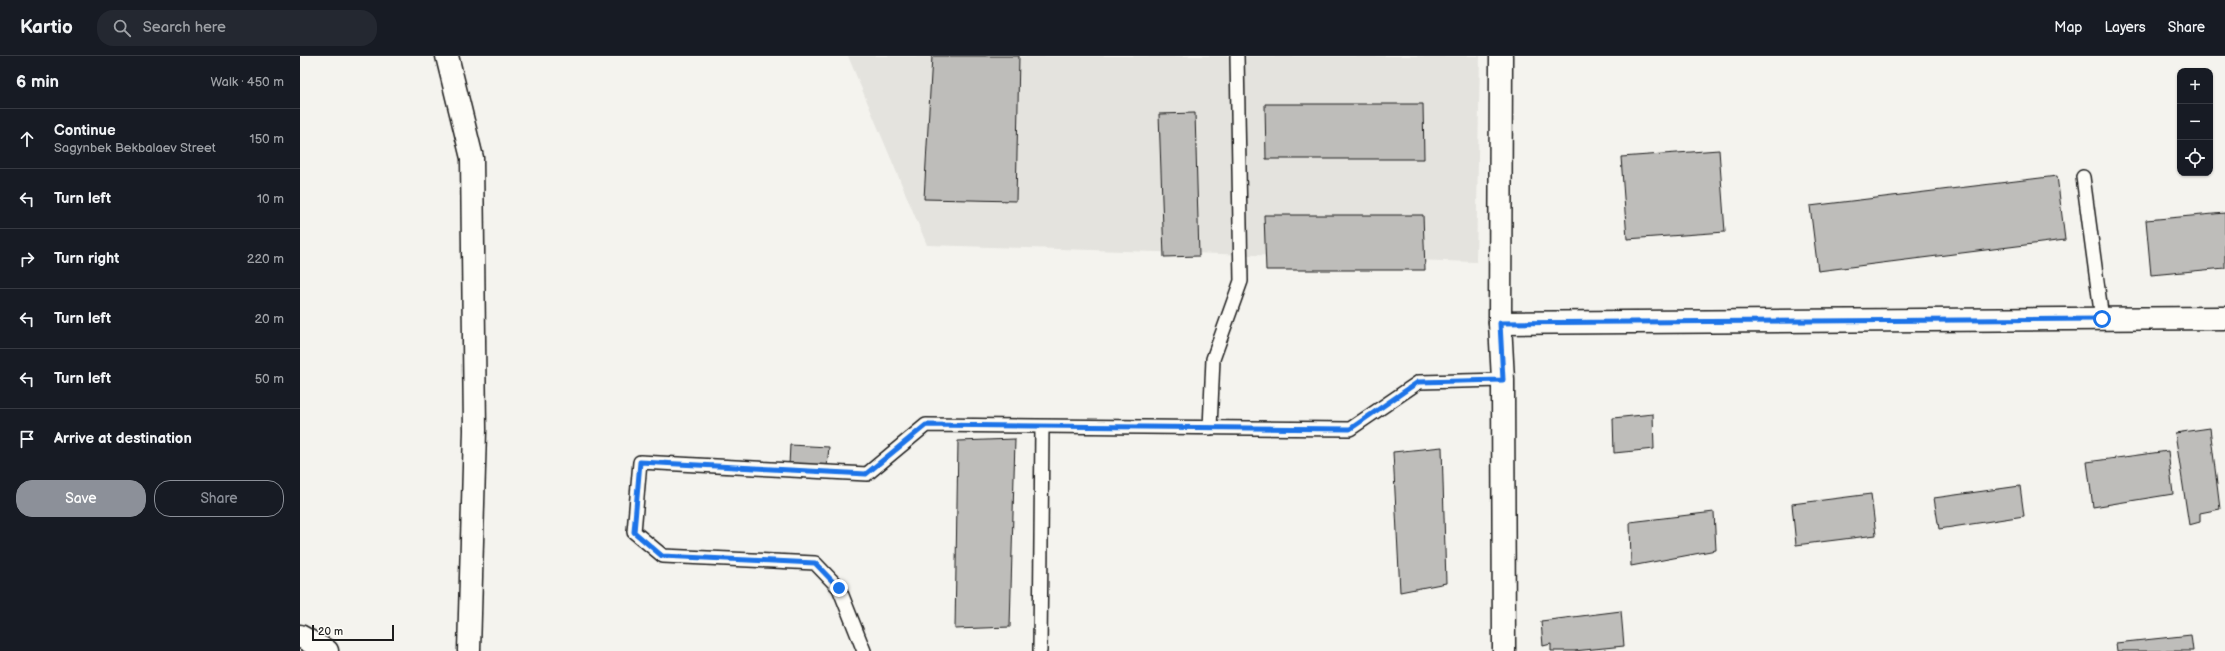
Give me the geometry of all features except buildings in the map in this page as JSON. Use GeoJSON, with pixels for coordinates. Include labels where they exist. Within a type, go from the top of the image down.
{"type":"FeatureCollection","features":[{"type":"Feature","properties":{"kind":"street"},"geometry":{"type":"LineString","coordinates":[[447,56],[472,158],[474,430],[469,651]]}},
{"type":"Feature","properties":{"kind":"street"},"geometry":{"type":"LineString","coordinates":[[1501,56],[1500,323],[1503,380],[1504,651]]}},
{"type":"Feature","properties":{"kind":"street"},"geometry":{"type":"LineString","coordinates":[[1500,323],[2225,318]]}},
{"type":"Feature","properties":{"kind":"street"},"geometry":{"type":"LineString","coordinates":[[300,636],[327,651]]}},
{"type":"Feature","properties":{"kind":"lane"},"geometry":{"type":"LineString","coordinates":[[1210,428],[1213,359],[1241,281],[1237,56]]}},
{"type":"Feature","properties":{"kind":"lane"},"geometry":{"type":"LineString","coordinates":[[2083,177],[2102,319]]}},
{"type":"Feature","properties":{"kind":"lane"},"geometry":{"type":"LineString","coordinates":[[864,651],[839,588],[815,563],[662,556],[657,552],[634,532],[640,462],[866,474],[926,425],[1350,429],[1418,382],[1503,380]]}},
{"type":"Feature","properties":{"kind":"lane"},"geometry":{"type":"LineString","coordinates":[[1040,651],[1042,427]]}},
{"type":"Feature","properties":{"kind":"shaded area"},"geometry":{"type":"Polygon","coordinates":[[[848,56],[1480,56],[1476,262],[927,245],[848,56]]]}},
{"type":"Feature","properties":{"kind":"route"},"geometry":{"type":"LineString","coordinates":[[839,588],[815,563],[662,556],[634,532],[640,462],[866,474],[926,425],[1350,429],[1418,382],[1503,380],[1500,323],[2102,319]]}}]}
